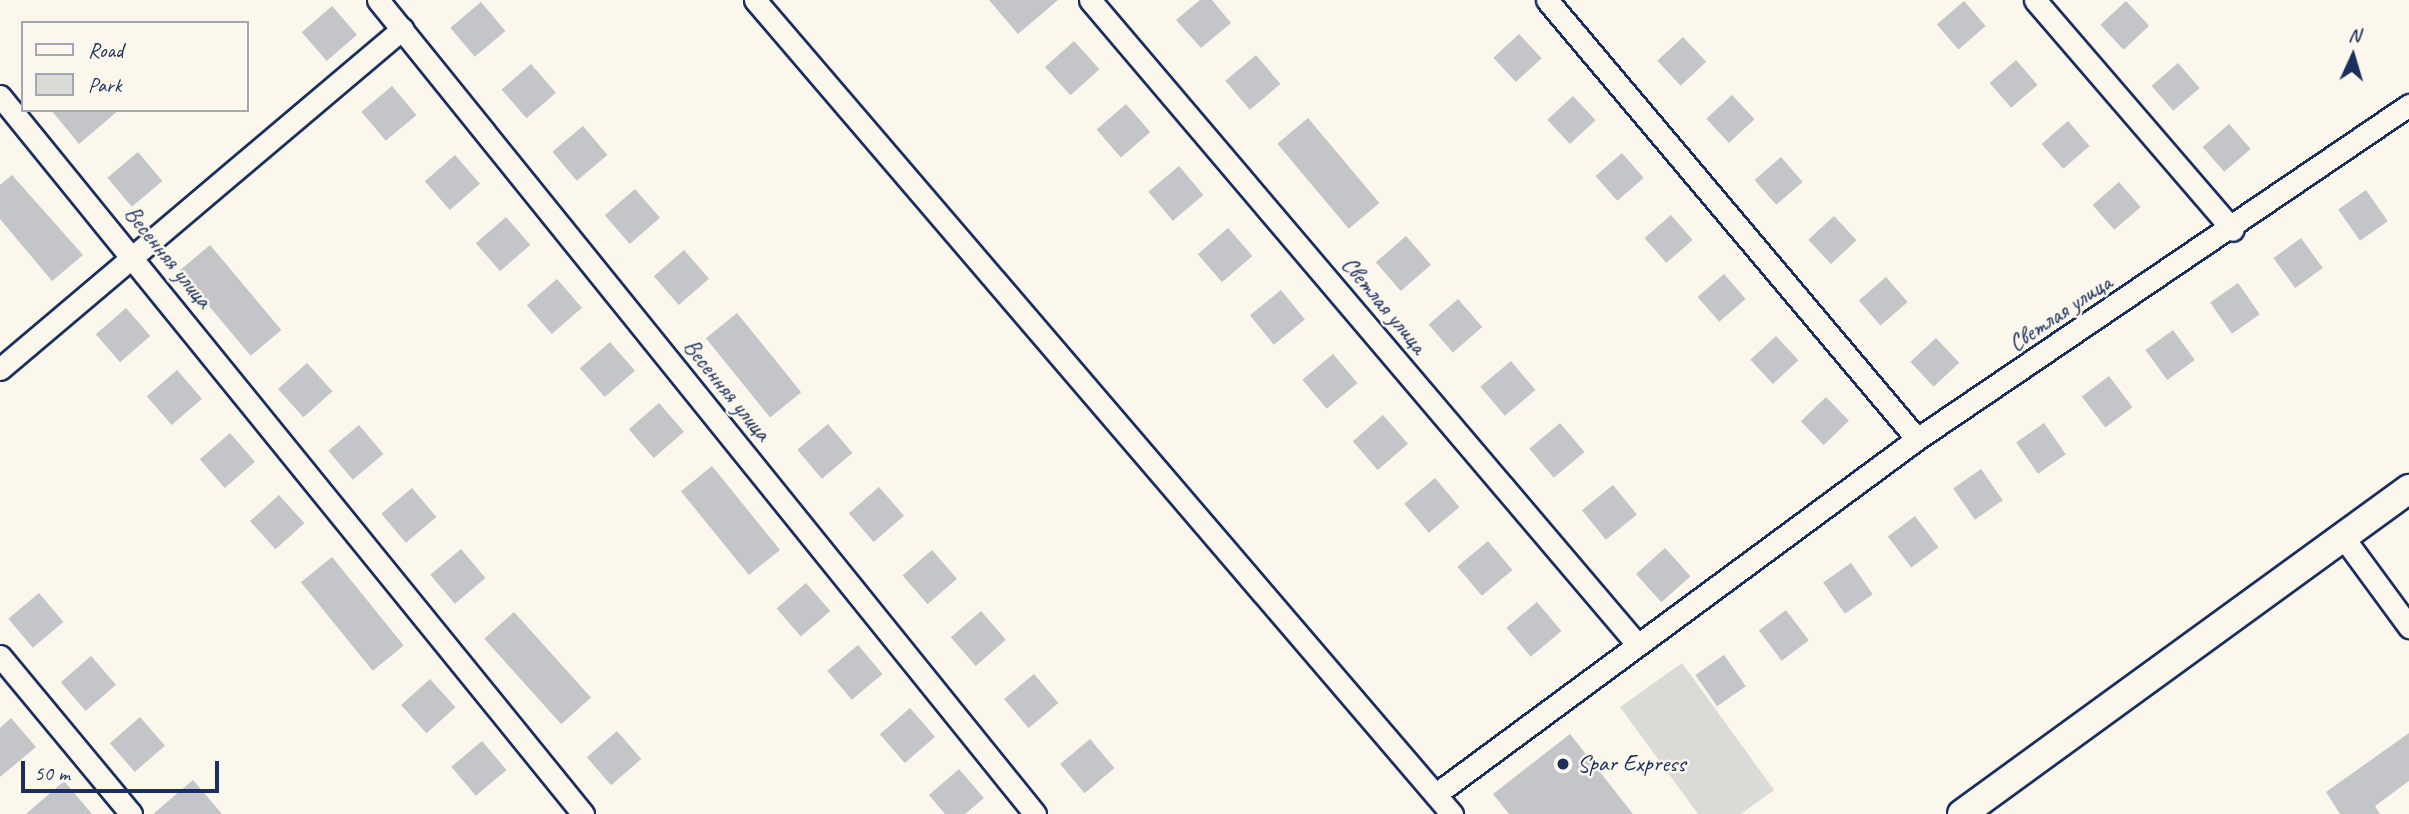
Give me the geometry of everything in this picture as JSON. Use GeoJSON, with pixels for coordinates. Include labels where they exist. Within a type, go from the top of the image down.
{"type":"FeatureCollection","features":[{"type":"Feature","properties":{"kind":"street","name":"Весенняя улица"},"geometry":{"type":"LineString","coordinates":[[378,0],[1035,814]]}},
{"type":"Feature","properties":{"kind":"street"},"geometry":{"type":"LineString","coordinates":[[755,0],[1452,814]]}},
{"type":"Feature","properties":{"kind":"street","name":"Светлая улица"},"geometry":{"type":"LineString","coordinates":[[1090,0],[1637,644]]}},
{"type":"Feature","properties":{"kind":"street"},"geometry":{"type":"LineString","coordinates":[[1547,0],[1917,439]]}},
{"type":"Feature","properties":{"kind":"street"},"geometry":{"type":"LineString","coordinates":[[2035,0],[2232,230]]}},
{"type":"Feature","properties":{"kind":"street"},"geometry":{"type":"LineString","coordinates":[[0,369],[402,29]]}},
{"type":"Feature","properties":{"kind":"street","name":"Весенняя улица"},"geometry":{"type":"LineString","coordinates":[[0,96],[135,257],[583,814]]}},
{"type":"Feature","properties":{"kind":"street","name":"Светлая улица"},"geometry":{"type":"LineString","coordinates":[[1436,794],[1917,439],[2232,230],[2409,105]]}},
{"type":"Feature","properties":{"kind":"street"},"geometry":{"type":"LineString","coordinates":[[1962,814],[2409,489]]}},
{"type":"Feature","properties":{"kind":"street"},"geometry":{"type":"LineString","coordinates":[[2343,537],[2409,627]]}},
{"type":"Feature","properties":{"kind":"street"},"geometry":{"type":"LineString","coordinates":[[0,656],[131,814]]}},
{"type":"Feature","properties":{"kind":"green space"},"geometry":{"type":"Polygon","coordinates":[[[1682,663],[1774,790],[1741,814],[1698,814],[1620,707],[1682,663]]]}},
{"type":"Feature","properties":{"kind":"building"},"geometry":{"type":"Polygon","coordinates":[[[989,0],[1058,0],[1018,34],[989,0]]]}},
{"type":"Feature","properties":{"kind":"building"},"geometry":{"type":"Polygon","coordinates":[[[1200,0],[1212,0],[1231,23],[1201,48],[1176,20],[1200,0]]]}},
{"type":"Feature","properties":{"kind":"building"},"geometry":{"type":"Polygon","coordinates":[[[1964,1],[1986,26],[1958,50],[1937,25],[1964,1]]]}},
{"type":"Feature","properties":{"kind":"building"},"geometry":{"type":"Polygon","coordinates":[[[2126,1],[2149,26],[2124,50],[2100,25],[2126,1]]]}},
{"type":"Feature","properties":{"kind":"building"},"geometry":{"type":"Polygon","coordinates":[[[481,2],[505,31],[475,57],[450,28],[481,2]]]}},
{"type":"Feature","properties":{"kind":"building"},"geometry":{"type":"Polygon","coordinates":[[[332,6],[357,35],[327,61],[302,32],[332,6]]]}},
{"type":"Feature","properties":{"kind":"building"},"geometry":{"type":"Polygon","coordinates":[[[1519,34],[1542,58],[1516,82],[1493,58],[1519,34]]]}},
{"type":"Feature","properties":{"kind":"building"},"geometry":{"type":"Polygon","coordinates":[[[1683,37],[1706,62],[1681,86],[1657,61],[1683,37]]]}},
{"type":"Feature","properties":{"kind":"building"},"geometry":{"type":"Polygon","coordinates":[[[1074,41],[1099,69],[1070,95],[1045,67],[1074,41]]]}},
{"type":"Feature","properties":{"kind":"building"},"geometry":{"type":"Polygon","coordinates":[[[1256,55],[1280,84],[1250,110],[1225,81],[1256,55]]]}},
{"type":"Feature","properties":{"kind":"building"},"geometry":{"type":"Polygon","coordinates":[[[2016,60],[2038,85],[2011,108],[1990,83],[2016,60]]]}},
{"type":"Feature","properties":{"kind":"building"},"geometry":{"type":"Polygon","coordinates":[[[2178,63],[2200,88],[2173,111],[2152,86],[2178,63]]]}},
{"type":"Feature","properties":{"kind":"building"},"geometry":{"type":"Polygon","coordinates":[[[531,64],[556,93],[526,118],[502,90],[531,64]]]}},
{"type":"Feature","properties":{"kind":"building"},"geometry":{"type":"Polygon","coordinates":[[[392,86],[416,115],[386,141],[361,112],[392,86]]]}},
{"type":"Feature","properties":{"kind":"building"},"geometry":{"type":"Polygon","coordinates":[[[1732,95],[1755,119],[1729,143],[1706,119],[1732,95]]]}},
{"type":"Feature","properties":{"kind":"building"},"geometry":{"type":"Polygon","coordinates":[[[1573,96],[1596,120],[1570,144],[1547,120],[1573,96]]]}},
{"type":"Feature","properties":{"kind":"building"},"geometry":{"type":"Polygon","coordinates":[[[1126,104],[1150,132],[1121,158],[1097,130],[1126,104]]]}},
{"type":"Feature","properties":{"kind":"building"},"geometry":{"type":"Polygon","coordinates":[[[53,112],[117,112],[79,144],[53,112]]]}},
{"type":"Feature","properties":{"kind":"building"},"geometry":{"type":"Polygon","coordinates":[[[1308,118],[1379,203],[1349,229],[1277,144],[1308,118]]]}},
{"type":"Feature","properties":{"kind":"building"},"geometry":{"type":"Polygon","coordinates":[[[2068,121],[2090,146],[2063,169],[2042,144],[2068,121]]]}},
{"type":"Feature","properties":{"kind":"building"},"geometry":{"type":"Polygon","coordinates":[[[2229,124],[2251,149],[2224,172],[2203,147],[2229,124]]]}},
{"type":"Feature","properties":{"kind":"building"},"geometry":{"type":"Polygon","coordinates":[[[583,126],[607,155],[577,181],[552,152],[583,126]]]}},
{"type":"Feature","properties":{"kind":"building"},"geometry":{"type":"Polygon","coordinates":[[[138,152],[162,181],[132,207],[107,178],[138,152]]]}},
{"type":"Feature","properties":{"kind":"building"},"geometry":{"type":"Polygon","coordinates":[[[1622,153],[1644,178],[1617,201],[1596,176],[1622,153]]]}},
{"type":"Feature","properties":{"kind":"building"},"geometry":{"type":"Polygon","coordinates":[[[455,155],[480,184],[450,210],[425,181],[455,155]]]}},
{"type":"Feature","properties":{"kind":"building"},"geometry":{"type":"Polygon","coordinates":[[[1781,157],[1803,182],[1776,205],[1755,180],[1781,157]]]}},
{"type":"Feature","properties":{"kind":"building"},"geometry":{"type":"Polygon","coordinates":[[[1179,166],[1203,195],[1173,221],[1148,192],[1179,166]]]}},
{"type":"Feature","properties":{"kind":"building"},"geometry":{"type":"Polygon","coordinates":[[[12,175],[83,255],[52,281],[0,219],[0,185],[12,175]]]}},
{"type":"Feature","properties":{"kind":"building"},"geometry":{"type":"Polygon","coordinates":[[[2119,182],[2141,207],[2114,230],[2093,205],[2119,182]]]}},
{"type":"Feature","properties":{"kind":"building"},"geometry":{"type":"Polygon","coordinates":[[[635,189],[660,218],[630,244],[605,215],[635,189]]]}},
{"type":"Feature","properties":{"kind":"building"},"geometry":{"type":"Polygon","coordinates":[[[2366,190],[2388,221],[2360,241],[2338,210],[2366,190]]]}},
{"type":"Feature","properties":{"kind":"building"},"geometry":{"type":"Polygon","coordinates":[[[1671,215],[1693,240],[1666,263],[1645,238],[1671,215]]]}},
{"type":"Feature","properties":{"kind":"building"},"geometry":{"type":"Polygon","coordinates":[[[1834,216],[1857,240],[1831,264],[1808,240],[1834,216]]]}},
{"type":"Feature","properties":{"kind":"building"},"geometry":{"type":"Polygon","coordinates":[[[506,217],[530,245],[500,271],[476,243],[506,217]]]}},
{"type":"Feature","properties":{"kind":"building"},"geometry":{"type":"Polygon","coordinates":[[[1228,228],[1252,256],[1222,282],[1198,254],[1228,228]]]}},
{"type":"Feature","properties":{"kind":"building"},"geometry":{"type":"Polygon","coordinates":[[[1406,236],[1431,265],[1401,291],[1376,262],[1406,236]]]}},
{"type":"Feature","properties":{"kind":"building"},"geometry":{"type":"Polygon","coordinates":[[[2301,238],[2323,268],[2295,288],[2273,258],[2301,238]]]}},
{"type":"Feature","properties":{"kind":"building"},"geometry":{"type":"Polygon","coordinates":[[[210,245],[281,330],[251,356],[179,271],[210,245]]]}},
{"type":"Feature","properties":{"kind":"building"},"geometry":{"type":"Polygon","coordinates":[[[684,250],[709,279],[679,305],[654,276],[684,250]]]}},
{"type":"Feature","properties":{"kind":"building"},"geometry":{"type":"Polygon","coordinates":[[[1724,274],[1746,299],[1719,322],[1698,297],[1724,274]]]}},
{"type":"Feature","properties":{"kind":"building"},"geometry":{"type":"Polygon","coordinates":[[[1886,277],[1908,302],[1880,326],[1859,301],[1886,277]]]}},
{"type":"Feature","properties":{"kind":"building"},"geometry":{"type":"Polygon","coordinates":[[[557,279],[582,308],[552,334],[527,305],[557,279]]]}},
{"type":"Feature","properties":{"kind":"building"},"geometry":{"type":"Polygon","coordinates":[[[2238,283],[2260,314],[2232,334],[2210,303],[2238,283]]]}},
{"type":"Feature","properties":{"kind":"building"},"geometry":{"type":"Polygon","coordinates":[[[1281,290],[1305,320],[1274,345],[1250,315],[1281,290]]]}},
{"type":"Feature","properties":{"kind":"building"},"geometry":{"type":"Polygon","coordinates":[[[1458,299],[1482,327],[1453,353],[1429,325],[1458,299]]]}},
{"type":"Feature","properties":{"kind":"building"},"geometry":{"type":"Polygon","coordinates":[[[126,308],[150,336],[120,362],[96,334],[126,308]]]}},
{"type":"Feature","properties":{"kind":"building"},"geometry":{"type":"Polygon","coordinates":[[[737,313],[801,392],[770,417],[706,338],[737,313]]]}},
{"type":"Feature","properties":{"kind":"building"},"geometry":{"type":"Polygon","coordinates":[[[2173,330],[2195,360],[2167,380],[2145,350],[2173,330]]]}},
{"type":"Feature","properties":{"kind":"building"},"geometry":{"type":"Polygon","coordinates":[[[1776,336],[1799,360],[1773,384],[1750,360],[1776,336]]]}},
{"type":"Feature","properties":{"kind":"building"},"geometry":{"type":"Polygon","coordinates":[[[1936,338],[1959,363],[1934,387],[1910,362],[1936,338]]]}},
{"type":"Feature","properties":{"kind":"building"},"geometry":{"type":"Polygon","coordinates":[[[610,342],[635,371],[605,397],[580,368],[610,342]]]}},
{"type":"Feature","properties":{"kind":"building"},"geometry":{"type":"Polygon","coordinates":[[[1333,354],[1357,383],[1327,409],[1302,380],[1333,354]]]}},
{"type":"Feature","properties":{"kind":"building"},"geometry":{"type":"Polygon","coordinates":[[[1511,361],[1535,390],[1505,416],[1480,387],[1511,361]]]}},
{"type":"Feature","properties":{"kind":"building"},"geometry":{"type":"Polygon","coordinates":[[[307,363],[332,391],[303,417],[278,389],[307,363]]]}},
{"type":"Feature","properties":{"kind":"building"},"geometry":{"type":"Polygon","coordinates":[[[177,370],[202,399],[172,425],[147,396],[177,370]]]}},
{"type":"Feature","properties":{"kind":"building"},"geometry":{"type":"Polygon","coordinates":[[[2109,376],[2132,407],[2105,428],[2082,396],[2109,376]]]}},
{"type":"Feature","properties":{"kind":"building"},"geometry":{"type":"Polygon","coordinates":[[[1826,397],[1849,421],[1824,445],[1801,421],[1826,397]]]}},
{"type":"Feature","properties":{"kind":"building"},"geometry":{"type":"Polygon","coordinates":[[[659,403],[684,432],[654,458],[629,429],[659,403]]]}},
{"type":"Feature","properties":{"kind":"building"},"geometry":{"type":"Polygon","coordinates":[[[1383,415],[1408,444],[1378,470],[1353,441],[1383,415]]]}},
{"type":"Feature","properties":{"kind":"building"},"geometry":{"type":"Polygon","coordinates":[[[1560,423],[1584,452],[1554,478],[1529,449],[1560,423]]]}},
{"type":"Feature","properties":{"kind":"building"},"geometry":{"type":"Polygon","coordinates":[[[2044,423],[2066,454],[2038,474],[2016,443],[2044,423]]]}},
{"type":"Feature","properties":{"kind":"building"},"geometry":{"type":"Polygon","coordinates":[[[828,424],[852,453],[822,479],[797,450],[828,424]]]}},
{"type":"Feature","properties":{"kind":"building"},"geometry":{"type":"Polygon","coordinates":[[[359,425],[383,454],[353,480],[328,451],[359,425]]]}},
{"type":"Feature","properties":{"kind":"building"},"geometry":{"type":"Polygon","coordinates":[[[230,433],[255,462],[225,488],[200,459],[230,433]]]}},
{"type":"Feature","properties":{"kind":"building"},"geometry":{"type":"Polygon","coordinates":[[[712,466],[780,550],[749,575],[681,491],[712,466]]]}},
{"type":"Feature","properties":{"kind":"building"},"geometry":{"type":"Polygon","coordinates":[[[1981,469],[2003,500],[1975,520],[1953,489],[1981,469]]]}},
{"type":"Feature","properties":{"kind":"building"},"geometry":{"type":"Polygon","coordinates":[[[1435,478],[1459,507],[1429,533],[1404,504],[1435,478]]]}},
{"type":"Feature","properties":{"kind":"building"},"geometry":{"type":"Polygon","coordinates":[[[1613,485],[1637,515],[1606,540],[1582,510],[1613,485]]]}},
{"type":"Feature","properties":{"kind":"building"},"geometry":{"type":"Polygon","coordinates":[[[879,487],[904,516],[874,542],[849,513],[879,487]]]}},
{"type":"Feature","properties":{"kind":"building"},"geometry":{"type":"Polygon","coordinates":[[[412,488],[436,517],[406,543],[381,514],[412,488]]]}},
{"type":"Feature","properties":{"kind":"building"},"geometry":{"type":"Polygon","coordinates":[[[279,495],[304,523],[275,549],[250,521],[279,495]]]}},
{"type":"Feature","properties":{"kind":"building"},"geometry":{"type":"Polygon","coordinates":[[[1915,516],[1938,547],[1911,568],[1888,536],[1915,516]]]}},
{"type":"Feature","properties":{"kind":"building"},"geometry":{"type":"Polygon","coordinates":[[[1488,541],[1512,570],[1482,596],[1457,567],[1488,541]]]}},
{"type":"Feature","properties":{"kind":"building"},"geometry":{"type":"Polygon","coordinates":[[[1665,548],[1690,576],[1661,602],[1636,574],[1665,548]]]}},
{"type":"Feature","properties":{"kind":"building"},"geometry":{"type":"Polygon","coordinates":[[[461,549],[485,578],[455,604],[430,575],[461,549]]]}},
{"type":"Feature","properties":{"kind":"building"},"geometry":{"type":"Polygon","coordinates":[[[932,550],[957,579],[927,604],[903,576],[932,550]]]}},
{"type":"Feature","properties":{"kind":"building"},"geometry":{"type":"Polygon","coordinates":[[[332,557],[404,646],[373,671],[301,582],[332,557]]]}},
{"type":"Feature","properties":{"kind":"building"},"geometry":{"type":"Polygon","coordinates":[[[1851,563],[1873,594],[1845,614],[1823,583],[1851,563]]]}},
{"type":"Feature","properties":{"kind":"building"},"geometry":{"type":"Polygon","coordinates":[[[806,583],[830,611],[801,637],[777,609],[806,583]]]}},
{"type":"Feature","properties":{"kind":"building"},"geometry":{"type":"Polygon","coordinates":[[[39,593],[63,622],[33,648],[8,619],[39,593]]]}},
{"type":"Feature","properties":{"kind":"building"},"geometry":{"type":"Polygon","coordinates":[[[1537,602],[1561,631],[1531,657],[1506,628],[1537,602]]]}},
{"type":"Feature","properties":{"kind":"building"},"geometry":{"type":"Polygon","coordinates":[[[1786,610],[1809,640],[1782,661],[1759,630],[1786,610]]]}},
{"type":"Feature","properties":{"kind":"building"},"geometry":{"type":"Polygon","coordinates":[[[981,611],[1006,640],[976,666],[951,637],[981,611]]]}},
{"type":"Feature","properties":{"kind":"building"},"geometry":{"type":"Polygon","coordinates":[[[514,612],[591,697],[561,724],[484,639],[514,612]]]}},
{"type":"Feature","properties":{"kind":"building"},"geometry":{"type":"Polygon","coordinates":[[[858,645],[882,674],[852,700],[827,671],[858,645]]]}},
{"type":"Feature","properties":{"kind":"building"},"geometry":{"type":"Polygon","coordinates":[[[1724,655],[1746,686],[1717,706],[1695,675],[1724,655]]]}},
{"type":"Feature","properties":{"kind":"building"},"geometry":{"type":"Polygon","coordinates":[[[91,656],[116,685],[86,711],[61,682],[91,656]]]}},
{"type":"Feature","properties":{"kind":"building"},"geometry":{"type":"Polygon","coordinates":[[[1034,674],[1058,703],[1029,728],[1004,699],[1034,674]]]}},
{"type":"Feature","properties":{"kind":"building"},"geometry":{"type":"Polygon","coordinates":[[[430,679],[455,707],[426,733],[401,705],[430,679]]]}},
{"type":"Feature","properties":{"kind":"building"},"geometry":{"type":"Polygon","coordinates":[[[910,708],[935,737],[905,763],[880,734],[910,708]]]}},
{"type":"Feature","properties":{"kind":"building"},"geometry":{"type":"Polygon","coordinates":[[[140,717],[165,746],[135,772],[110,743],[140,717]]]}},
{"type":"Feature","properties":{"kind":"building"},"geometry":{"type":"Polygon","coordinates":[[[11,718],[36,747],[0,777],[0,728],[11,718]]]}},
{"type":"Feature","properties":{"kind":"building"},"geometry":{"type":"Polygon","coordinates":[[[617,731],[641,759],[611,785],[587,757],[617,731]]]}},
{"type":"Feature","properties":{"kind":"building"},"geometry":{"type":"Polygon","coordinates":[[[2409,733],[2409,781],[2375,806],[2380,814],[2340,814],[2326,792],[2409,733]]]}},
{"type":"Feature","properties":{"kind":"building","name":"Spar Express"},"geometry":{"type":"Polygon","coordinates":[[[1570,734],[1633,814],[1509,814],[1493,794],[1570,734]]]}},
{"type":"Feature","properties":{"kind":"building"},"geometry":{"type":"Polygon","coordinates":[[[1090,739],[1114,768],[1085,793],[1060,764],[1090,739]]]}},
{"type":"Feature","properties":{"kind":"building"},"geometry":{"type":"Polygon","coordinates":[[[482,741],[506,770],[476,796],[451,767],[482,741]]]}},
{"type":"Feature","properties":{"kind":"building"},"geometry":{"type":"Polygon","coordinates":[[[959,769],[984,798],[965,814],[945,814],[929,795],[959,769]]]}},
{"type":"Feature","properties":{"kind":"building"},"geometry":{"type":"Polygon","coordinates":[[[193,780],[222,814],[153,814],[193,780]]]}},
{"type":"Feature","properties":{"kind":"building"},"geometry":{"type":"Polygon","coordinates":[[[64,781],[92,814],[26,814],[64,781]]]}},
{"type":"Feature","properties":{"kind":"place","name":"Spar Express"},"geometry":{"type":"Point","coordinates":[1563,764]}}]}
